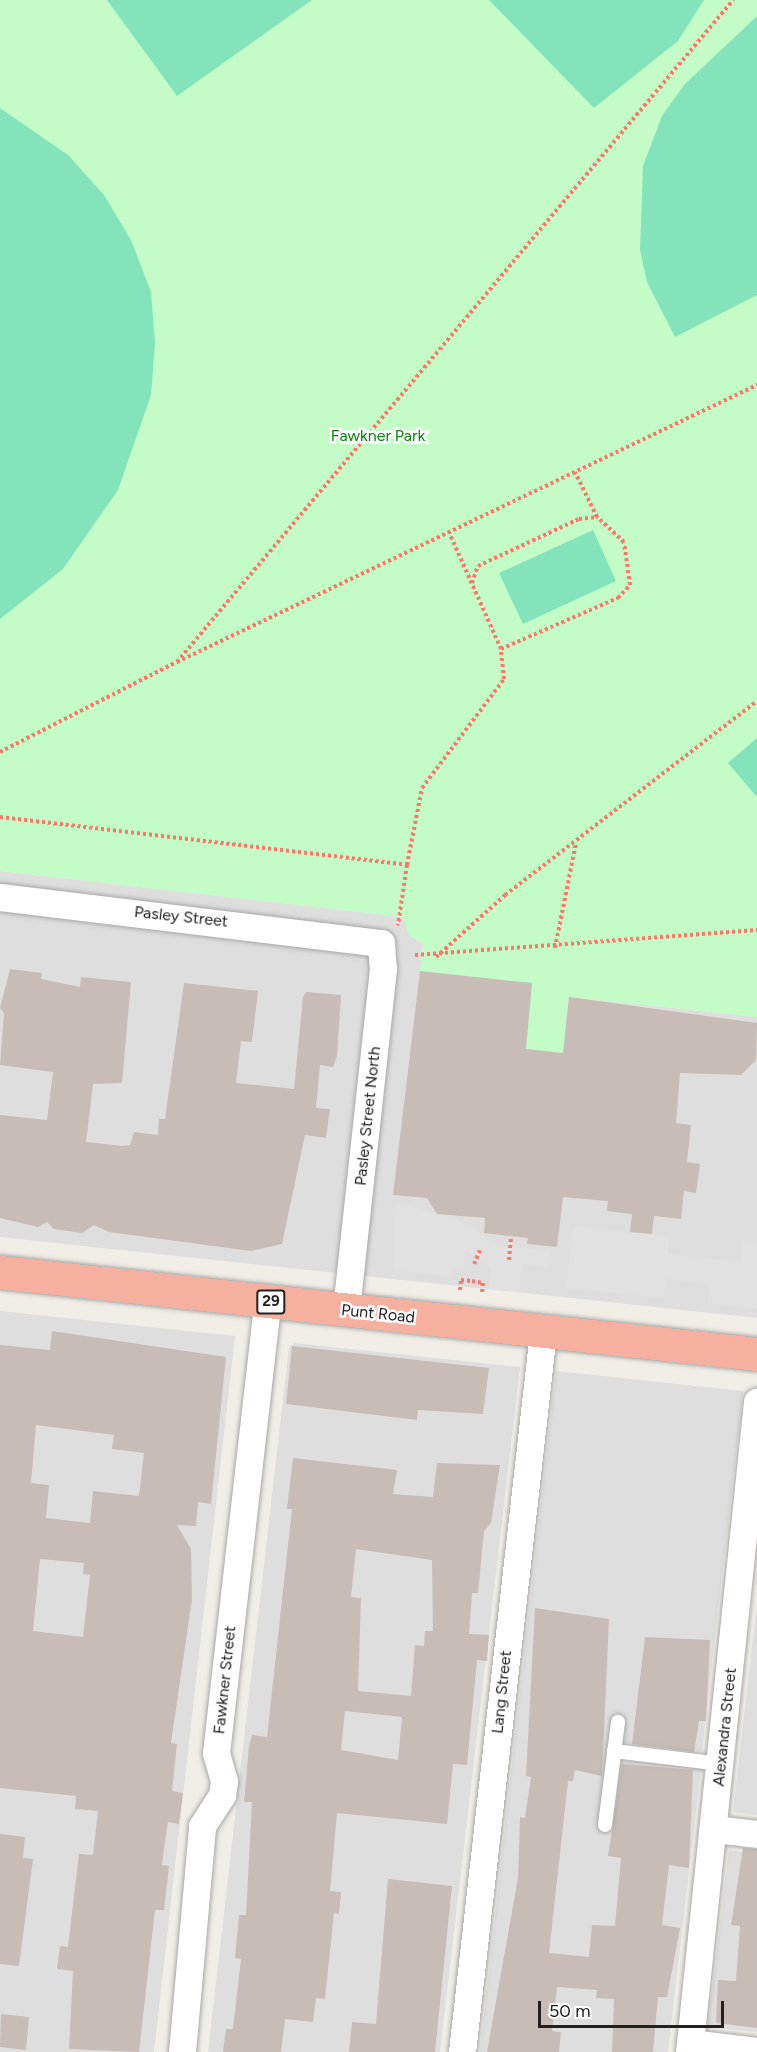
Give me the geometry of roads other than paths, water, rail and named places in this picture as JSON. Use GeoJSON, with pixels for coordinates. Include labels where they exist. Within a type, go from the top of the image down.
{"type":"FeatureCollection","features":[{"type":"Feature","properties":{"kind":"highway","name":"Punt Road"},"geometry":{"type":"LineString","coordinates":[[0,1272],[757,1354]]}},
{"type":"Feature","properties":{"kind":"street","name":"Pasley Street"},"geometry":{"type":"LineString","coordinates":[[0,897],[362,937]]}},
{"type":"Feature","properties":{"kind":"street","name":"Pasley Street North"},"geometry":{"type":"LineString","coordinates":[[346,1311],[384,956],[381,943],[362,937]]}},
{"type":"Feature","properties":{"kind":"street","name":"Fawkner Street"},"geometry":{"type":"LineString","coordinates":[[182,2052],[202,1826],[222,1795],[224,1781],[216,1753],[267,1302]]}},
{"type":"Feature","properties":{"kind":"street","name":"Lang Street"},"geometry":{"type":"LineString","coordinates":[[462,2052],[543,1332]]}},
{"type":"Feature","properties":{"kind":"street","name":"Alexandra Street"},"geometry":{"type":"LineString","coordinates":[[689,2048],[721,1764],[757,1402]]}},
{"type":"Feature","properties":{"kind":"street"},"geometry":{"type":"LineString","coordinates":[[714,1829],[757,1834]]}},
{"type":"Feature","properties":{"kind":"street"},"geometry":{"type":"LineString","coordinates":[[689,2048],[757,2051]]}},
{"type":"Feature","properties":{"kind":"lane"},"geometry":{"type":"LineString","coordinates":[[604,1825],[618,1722]]}},
{"type":"Feature","properties":{"kind":"lane"},"geometry":{"type":"LineString","coordinates":[[614,1751],[721,1764]]}},
{"type":"Feature","properties":{"kind":"park label","name":"Fawkner Park"},"geometry":{"type":"Point","coordinates":[378,436]}}]}
